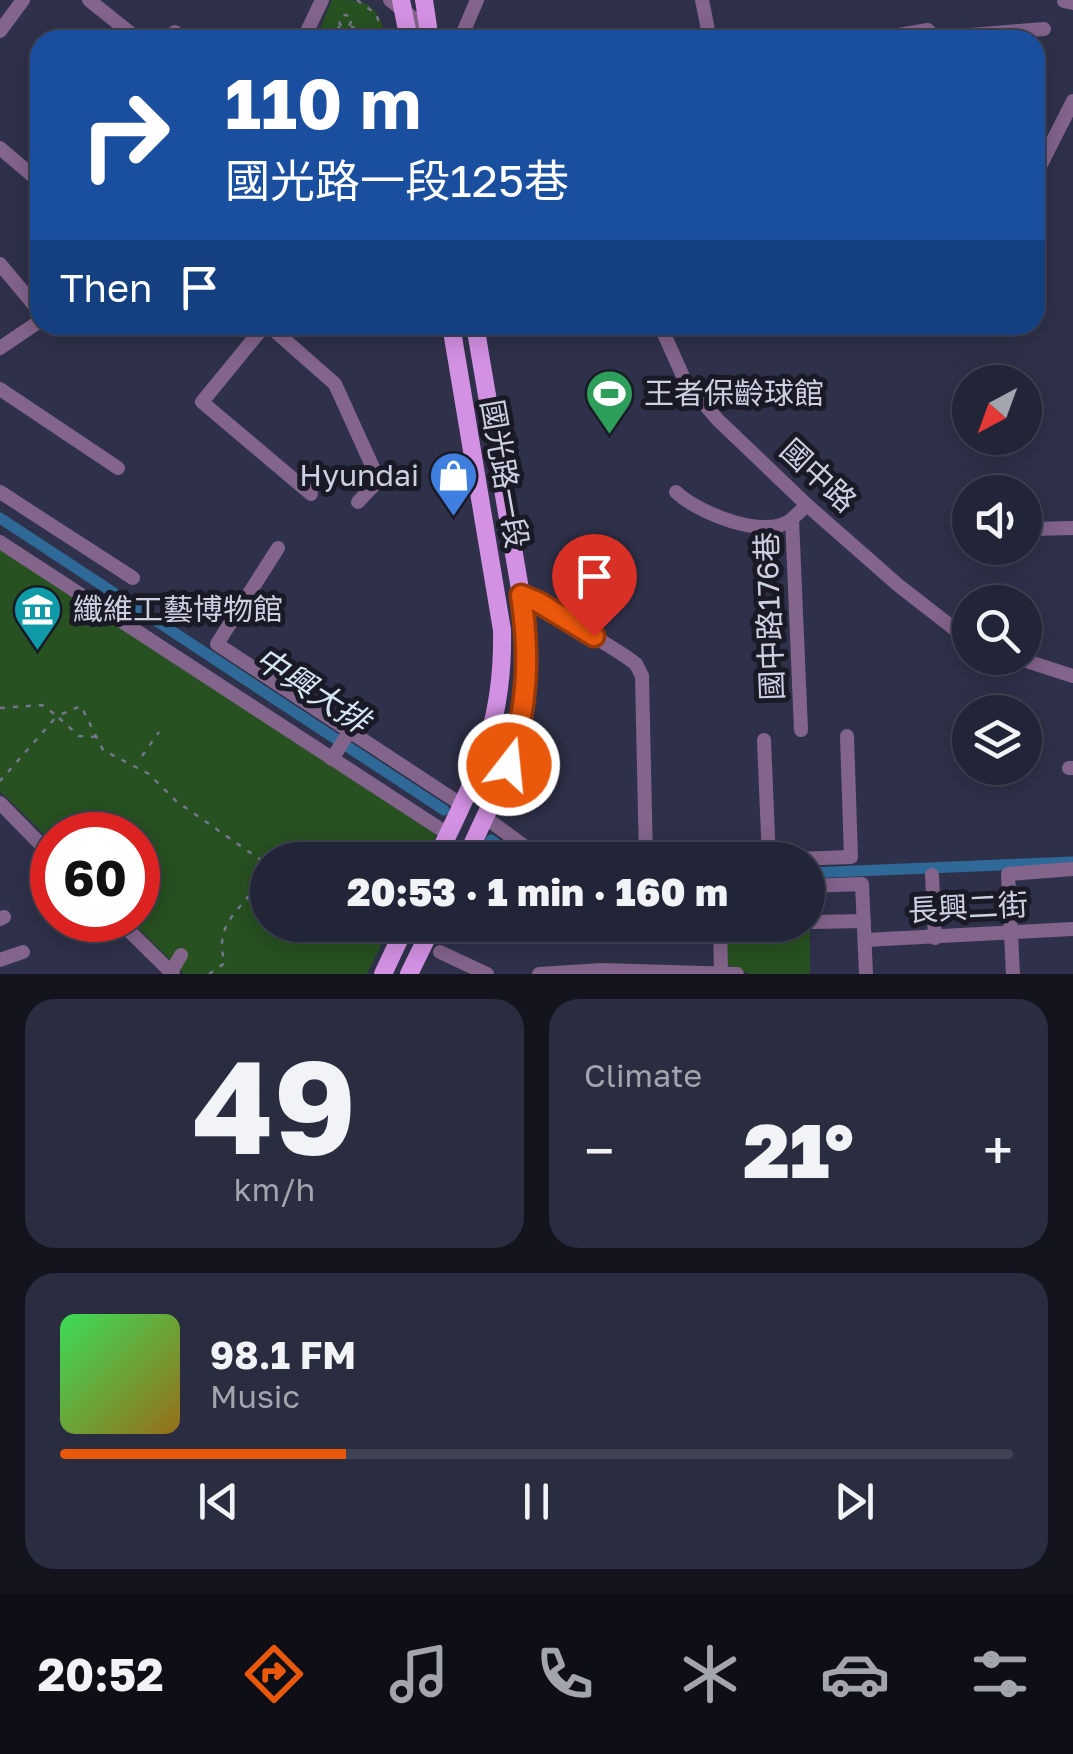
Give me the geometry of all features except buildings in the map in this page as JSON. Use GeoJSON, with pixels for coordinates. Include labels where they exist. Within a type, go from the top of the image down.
{"type":"FeatureCollection","features":[{"type":"Feature","properties":{"kind":"main road"},"geometry":{"type":"LineString","coordinates":[[424,0],[431,30]]}},
{"type":"Feature","properties":{"kind":"main road"},"geometry":{"type":"LineString","coordinates":[[398,3],[405,30]]}},
{"type":"Feature","properties":{"kind":"main road","name":"國光路一段"},"geometry":{"type":"LineString","coordinates":[[444,842],[494,724],[502,682],[502,646],[453,335]]}},
{"type":"Feature","properties":{"kind":"main road","name":"國光路一段"},"geometry":{"type":"LineString","coordinates":[[474,842],[509,765],[524,715],[528,666],[521,595],[477,335]]}},
{"type":"Feature","properties":{"kind":"main road"},"geometry":{"type":"LineString","coordinates":[[383,974],[398,942]]}},
{"type":"Feature","properties":{"kind":"main road"},"geometry":{"type":"LineString","coordinates":[[410,974],[425,942]]}},
{"type":"Feature","properties":{"kind":"street"},"geometry":{"type":"LineString","coordinates":[[0,31],[23,0]]}},
{"type":"Feature","properties":{"kind":"street"},"geometry":{"type":"LineString","coordinates":[[89,0],[126,30]]}},
{"type":"Feature","properties":{"kind":"street"},"geometry":{"type":"LineString","coordinates":[[308,30],[322,0]]}},
{"type":"Feature","properties":{"kind":"street"},"geometry":{"type":"LineString","coordinates":[[464,30],[477,0]]}},
{"type":"Feature","properties":{"kind":"street"},"geometry":{"type":"LineString","coordinates":[[702,0],[708,30]]}},
{"type":"Feature","properties":{"kind":"street"},"geometry":{"type":"LineString","coordinates":[[1064,1],[1073,2]]}},
{"type":"Feature","properties":{"kind":"street"},"geometry":{"type":"LineString","coordinates":[[398,3],[425,30]]}},
{"type":"Feature","properties":{"kind":"street"},"geometry":{"type":"LineString","coordinates":[[1032,30],[1044,29]]}},
{"type":"Feature","properties":{"kind":"street"},"geometry":{"type":"LineString","coordinates":[[1045,145],[1073,101]]}},
{"type":"Feature","properties":{"kind":"street"},"geometry":{"type":"LineString","coordinates":[[0,148],[30,174]]}},
{"type":"Feature","properties":{"kind":"street"},"geometry":{"type":"LineString","coordinates":[[0,264],[30,300]]}},
{"type":"Feature","properties":{"kind":"street"},"geometry":{"type":"LineString","coordinates":[[3,340],[30,325]]}},
{"type":"Feature","properties":{"kind":"street"},"geometry":{"type":"LineString","coordinates":[[259,335],[202,402],[311,494]]}},
{"type":"Feature","properties":{"kind":"street"},"geometry":{"type":"LineString","coordinates":[[279,335],[335,384],[374,470],[375,484],[358,502]]}},
{"type":"Feature","properties":{"kind":"street","name":"國中路"},"geometry":{"type":"LineString","coordinates":[[664,335],[680,371],[703,406],[807,505],[952,627]]}},
{"type":"Feature","properties":{"kind":"street"},"geometry":{"type":"LineString","coordinates":[[0,390],[118,468]]}},
{"type":"Feature","properties":{"kind":"street"},"geometry":{"type":"LineString","coordinates":[[0,492],[132,578]]}},
{"type":"Feature","properties":{"kind":"street"},"geometry":{"type":"LineString","coordinates":[[676,492],[690,506],[762,529],[782,527],[792,519]]}},
{"type":"Feature","properties":{"kind":"street","name":"國中路176巷"},"geometry":{"type":"LineString","coordinates":[[801,730],[792,519],[807,505]]}},
{"type":"Feature","properties":{"kind":"street"},"geometry":{"type":"LineString","coordinates":[[1042,529],[1073,528]]}},
{"type":"Feature","properties":{"kind":"street"},"geometry":{"type":"LineString","coordinates":[[0,542],[448,834]]}},
{"type":"Feature","properties":{"kind":"street"},"geometry":{"type":"LineString","coordinates":[[278,548],[218,644],[462,805]]}},
{"type":"Feature","properties":{"kind":"street"},"geometry":{"type":"LineString","coordinates":[[521,595],[636,664],[642,676],[646,842]]}},
{"type":"Feature","properties":{"kind":"street"},"geometry":{"type":"LineString","coordinates":[[1042,666],[1073,676]]}},
{"type":"Feature","properties":{"kind":"street"},"geometry":{"type":"LineString","coordinates":[[332,759],[350,732]]}},
{"type":"Feature","properties":{"kind":"street"},"geometry":{"type":"LineString","coordinates":[[825,857],[851,856],[847,736]]}},
{"type":"Feature","properties":{"kind":"street"},"geometry":{"type":"LineString","coordinates":[[764,740],[767,842]]}},
{"type":"Feature","properties":{"kind":"street"},"geometry":{"type":"LineString","coordinates":[[0,804],[30,834]]}},
{"type":"Feature","properties":{"kind":"street"},"geometry":{"type":"LineString","coordinates":[[486,818],[519,842]]}},
{"type":"Feature","properties":{"kind":"street"},"geometry":{"type":"LineString","coordinates":[[1013,974],[1008,874],[1073,869]]}},
{"type":"Feature","properties":{"kind":"street"},"geometry":{"type":"LineString","coordinates":[[932,875],[935,938]]}},
{"type":"Feature","properties":{"kind":"street"},"geometry":{"type":"LineString","coordinates":[[825,885],[862,884],[866,974]]}},
{"type":"Feature","properties":{"kind":"street"},"geometry":{"type":"LineString","coordinates":[[825,922],[864,921]]}},
{"type":"Feature","properties":{"kind":"street","name":"長興二街"},"geometry":{"type":"LineString","coordinates":[[865,940],[1073,929]]}},
{"type":"Feature","properties":{"kind":"street"},"geometry":{"type":"LineString","coordinates":[[140,942],[172,973],[181,955]]}},
{"type":"Feature","properties":{"kind":"street"},"geometry":{"type":"LineString","coordinates":[[538,974],[602,970],[727,973],[722,942]]}},
{"type":"Feature","properties":{"kind":"street"},"geometry":{"type":"LineString","coordinates":[[0,960],[23,952]]}},
{"type":"Feature","properties":{"kind":"street"},"geometry":{"type":"LineString","coordinates":[[440,952],[487,974]]}},
{"type":"Feature","properties":{"kind":"path"},"geometry":{"type":"LineString","coordinates":[[356,0],[376,14],[382,30]]}},
{"type":"Feature","properties":{"kind":"path"},"geometry":{"type":"LineString","coordinates":[[341,25],[339,20],[344,15],[350,17],[350,25]]}},
{"type":"Feature","properties":{"kind":"path"},"geometry":{"type":"LineString","coordinates":[[337,30],[341,25],[350,25],[356,30]]}},
{"type":"Feature","properties":{"kind":"path"},"geometry":{"type":"LineString","coordinates":[[0,708],[42,705],[79,736],[96,737]]}},
{"type":"Feature","properties":{"kind":"path"},"geometry":{"type":"LineString","coordinates":[[0,781],[57,716],[81,706],[102,750],[149,774],[176,801],[250,854]]}},
{"type":"Feature","properties":{"kind":"path"},"geometry":{"type":"LineString","coordinates":[[142,756],[159,732]]}},
{"type":"Feature","properties":{"kind":"path"},"geometry":{"type":"LineString","coordinates":[[209,974],[225,963],[220,946],[225,929],[250,891]]}},
{"type":"Feature","properties":{"kind":"green space"},"geometry":{"type":"Polygon","coordinates":[[[332,0],[368,5],[378,15],[384,30],[319,30],[332,0]]]}},
{"type":"Feature","properties":{"kind":"green space"},"geometry":{"type":"Polygon","coordinates":[[[0,549],[437,834],[433,842],[250,842],[250,942],[383,942],[367,974],[184,974],[152,942],[160,942],[160,812],[30,812],[30,820],[0,791],[0,549]]]}},
{"type":"Feature","properties":{"kind":"green space"},"geometry":{"type":"Polygon","coordinates":[[[725,942],[810,942],[810,974],[750,974],[726,964],[725,942]]]}},
{"type":"Feature","properties":{"kind":"waterway","name":"中興大排"},"geometry":{"type":"LineString","coordinates":[[0,518],[444,810]]}},
{"type":"Feature","properties":{"kind":"waterway","name":"中興大排"},"geometry":{"type":"LineString","coordinates":[[825,872],[1073,862]]}},
{"type":"Feature","properties":{"kind":"place","name":"王者保齡球館"},"geometry":{"type":"Point","coordinates":[609,436]}},
{"type":"Feature","properties":{"kind":"place","name":"Hyundai"},"geometry":{"type":"Point","coordinates":[454,518]}},
{"type":"Feature","properties":{"kind":"place","name":"纖維工藝博物館"},"geometry":{"type":"Point","coordinates":[38,652]}},
{"type":"Feature","properties":{"kind":"route"},"geometry":{"type":"LineString","coordinates":[[509,765],[524,715],[528,666],[521,595],[594,636]]}}]}
